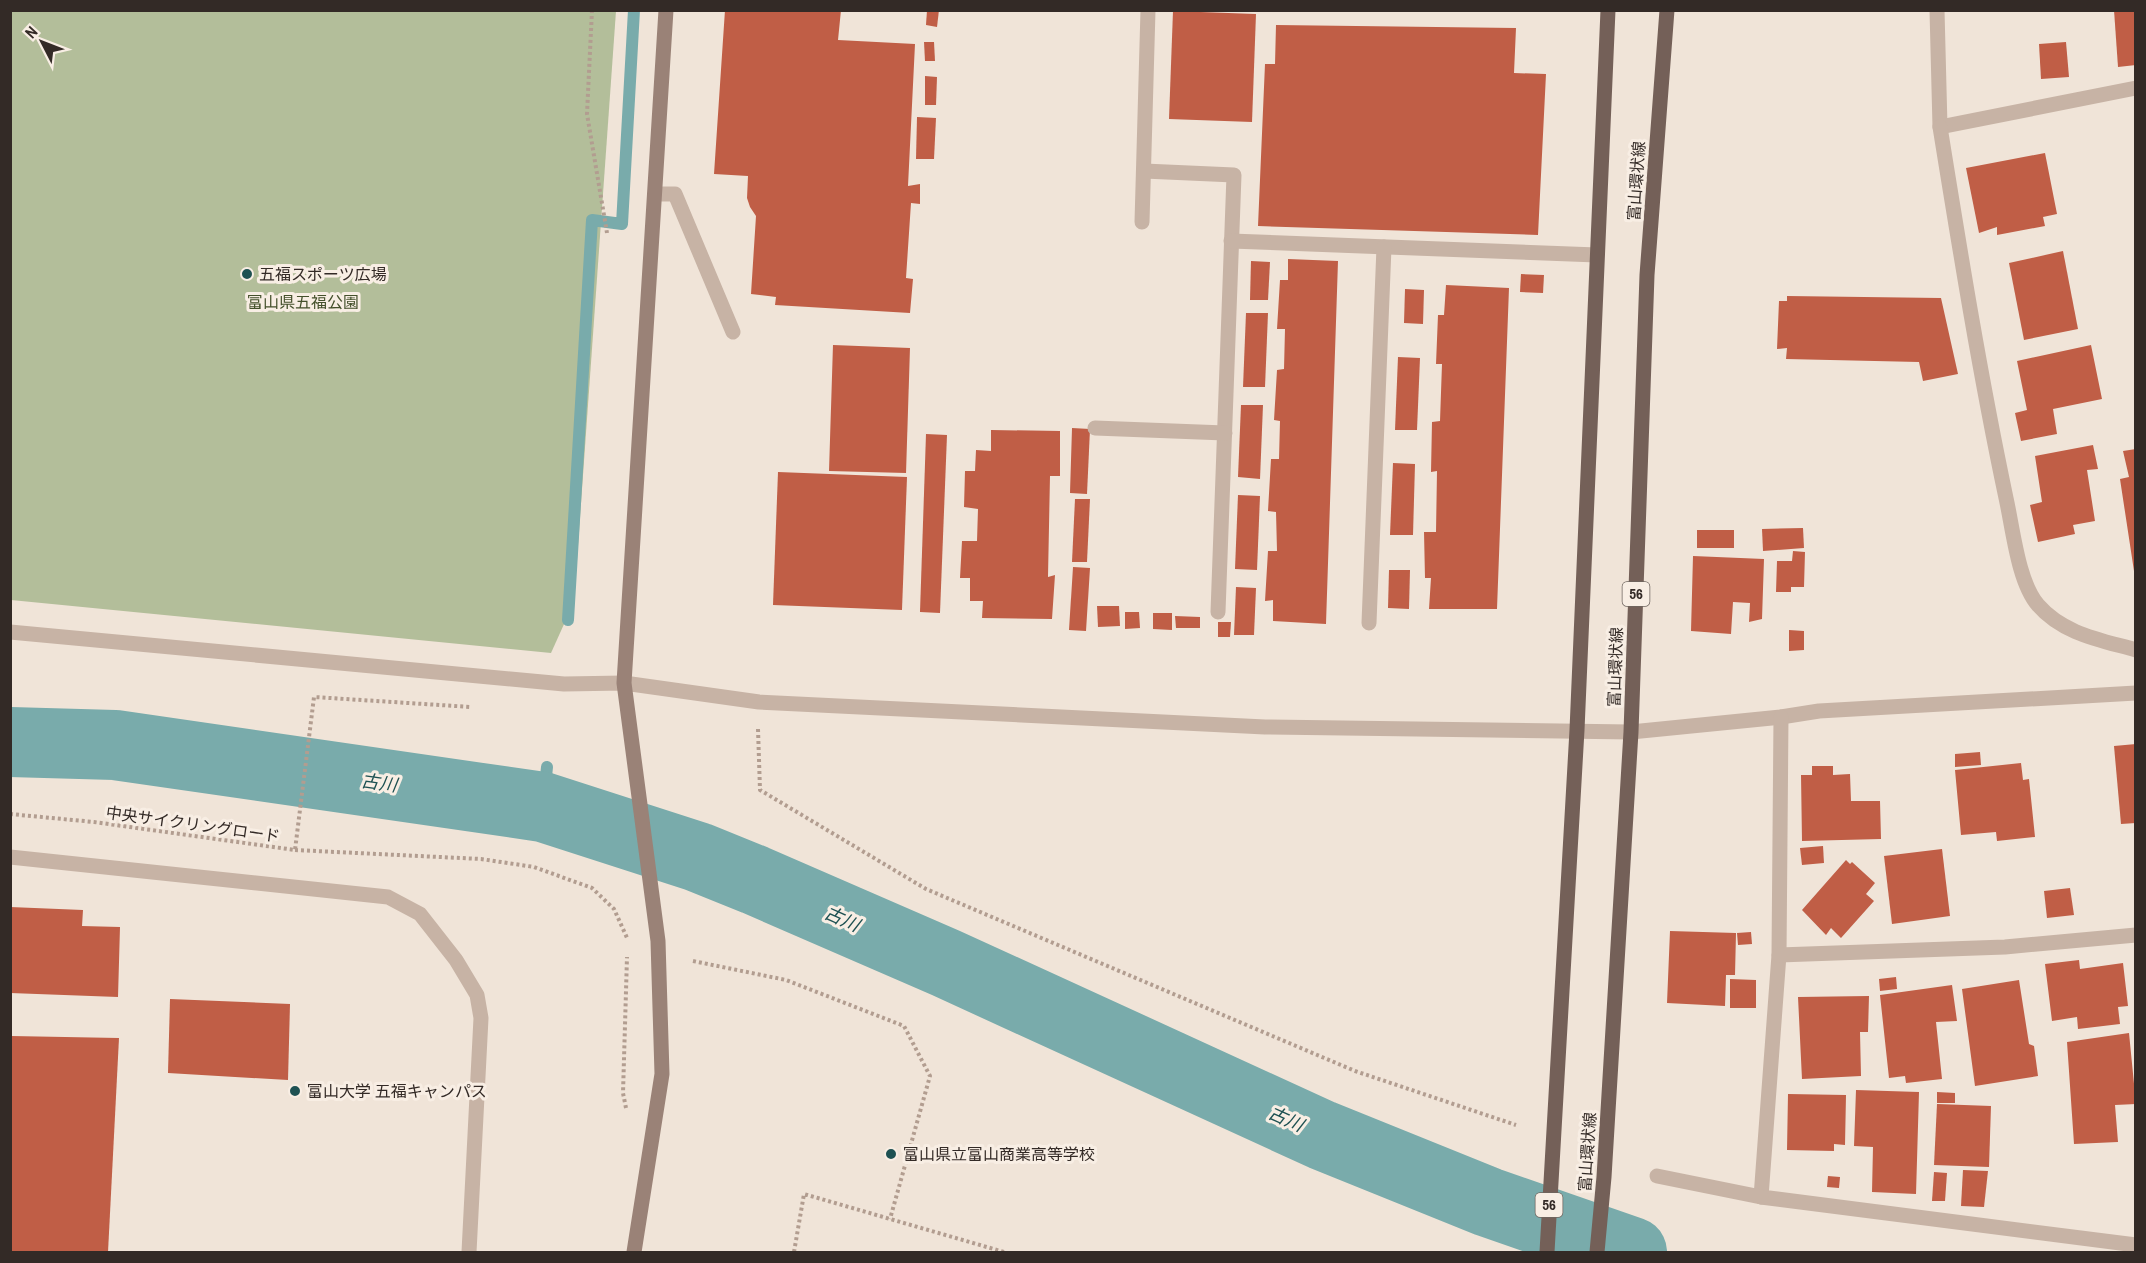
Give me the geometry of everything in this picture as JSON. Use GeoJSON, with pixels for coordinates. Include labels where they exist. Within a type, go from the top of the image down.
{"type":"FeatureCollection","features":[{"type":"Feature","properties":{"kind":"main road","name":"56"},"geometry":{"type":"LineString","coordinates":[[1547,1252],[1577,730],[1608,10]]}},
{"type":"Feature","properties":{"kind":"main road","name":"富山環状線"},"geometry":{"type":"LineString","coordinates":[[1597,1252],[1604,1177],[1631,732],[1647,275],[1667,10]]}},
{"type":"Feature","properties":{"kind":"street"},"geometry":{"type":"LineString","coordinates":[[634,1252],[662,1074],[658,941],[624,683],[666,10]]}},
{"type":"Feature","properties":{"kind":"street"},"geometry":{"type":"LineString","coordinates":[[1142,222],[1148,10]]}},
{"type":"Feature","properties":{"kind":"street"},"geometry":{"type":"LineString","coordinates":[[1937,10],[1940,127],[1963,273],[2025,584],[2039,606],[2071,631],[2136,650]]}},
{"type":"Feature","properties":{"kind":"street"},"geometry":{"type":"LineString","coordinates":[[1940,127],[2136,88]]}},
{"type":"Feature","properties":{"kind":"street"},"geometry":{"type":"LineString","coordinates":[[1144,171],[1234,175],[1218,612]]}},
{"type":"Feature","properties":{"kind":"street"},"geometry":{"type":"LineString","coordinates":[[655,194],[675,194],[733,332]]}},
{"type":"Feature","properties":{"kind":"street"},"geometry":{"type":"LineString","coordinates":[[1231,241],[1597,255]]}},
{"type":"Feature","properties":{"kind":"street"},"geometry":{"type":"LineString","coordinates":[[1369,623],[1384,247]]}},
{"type":"Feature","properties":{"kind":"street"},"geometry":{"type":"LineString","coordinates":[[1095,428],[1225,433]]}},
{"type":"Feature","properties":{"kind":"street"},"geometry":{"type":"LineString","coordinates":[[10,632],[564,684],[624,683],[759,702],[1265,727],[1631,732],[1819,711],[2136,693]]}},
{"type":"Feature","properties":{"kind":"street"},"geometry":{"type":"LineString","coordinates":[[1761,1197],[1779,955],[1781,717]]}},
{"type":"Feature","properties":{"kind":"street"},"geometry":{"type":"LineString","coordinates":[[10,856],[387,897],[420,914],[461,969],[477,995],[482,1018],[469,1252]]}},
{"type":"Feature","properties":{"kind":"street"},"geometry":{"type":"LineString","coordinates":[[1779,955],[2005,947],[2136,935]]}},
{"type":"Feature","properties":{"kind":"street"},"geometry":{"type":"LineString","coordinates":[[1657,1176],[1761,1197],[2136,1245]]}},
{"type":"Feature","properties":{"kind":"path"},"geometry":{"type":"LineString","coordinates":[[592,10],[587,114],[608,233]]}},
{"type":"Feature","properties":{"kind":"path","name":"中央サイクリングロード"},"geometry":{"type":"LineString","coordinates":[[10,814],[94,822],[295,850],[314,697],[478,707]]}},
{"type":"Feature","properties":{"kind":"path"},"geometry":{"type":"LineString","coordinates":[[758,725],[760,790],[926,889],[1355,1071],[1516,1125]]}},
{"type":"Feature","properties":{"kind":"path"},"geometry":{"type":"LineString","coordinates":[[295,850],[481,859],[534,867],[592,888],[614,909],[628,940],[623,1093],[627,1115]]}},
{"type":"Feature","properties":{"kind":"path"},"geometry":{"type":"LineString","coordinates":[[693,961],[786,980],[903,1026],[930,1077],[890,1219]]}},
{"type":"Feature","properties":{"kind":"path"},"geometry":{"type":"LineString","coordinates":[[794,1252],[804,1194],[1004,1252]]}},
{"type":"Feature","properties":{"kind":"green space","name":"五福スポーツ広場"},"geometry":{"type":"Polygon","coordinates":[[[10,11],[616,11],[574,602],[551,653],[11,600],[10,11]]]}},
{"type":"Feature","properties":{"kind":"building"},"geometry":{"type":"Polygon","coordinates":[[[725,10],[841,10],[838,40],[915,44],[908,186],[920,184],[920,204],[911,203],[906,278],[913,279],[910,313],[775,305],[776,297],[751,294],[756,216],[747,198],[748,176],[714,174],[725,10]]]}},
{"type":"Feature","properties":{"kind":"building"},"geometry":{"type":"Polygon","coordinates":[[[927,10],[939,10],[937,27],[926,25],[927,10]]]}},
{"type":"Feature","properties":{"kind":"building"},"geometry":{"type":"Polygon","coordinates":[[[2114,10],[2136,10],[2136,65],[2118,67],[2114,10]]]}},
{"type":"Feature","properties":{"kind":"building"},"geometry":{"type":"Polygon","coordinates":[[[1173,11],[1256,14],[1252,122],[1169,119],[1173,11]]]}},
{"type":"Feature","properties":{"kind":"building"},"geometry":{"type":"Polygon","coordinates":[[[1276,25],[1516,28],[1514,73],[1546,74],[1538,235],[1258,226],[1265,64],[1275,64],[1276,25]]]}},
{"type":"Feature","properties":{"kind":"building"},"geometry":{"type":"Polygon","coordinates":[[[924,42],[934,42],[935,61],[925,61],[924,42]]]}},
{"type":"Feature","properties":{"kind":"building"},"geometry":{"type":"Polygon","coordinates":[[[2066,42],[2069,77],[2041,79],[2039,44],[2066,42]]]}},
{"type":"Feature","properties":{"kind":"building"},"geometry":{"type":"Polygon","coordinates":[[[925,76],[937,77],[936,105],[925,105],[925,76]]]}},
{"type":"Feature","properties":{"kind":"building"},"geometry":{"type":"Polygon","coordinates":[[[917,117],[936,118],[934,159],[916,159],[917,117]]]}},
{"type":"Feature","properties":{"kind":"building"},"geometry":{"type":"Polygon","coordinates":[[[2045,153],[2057,214],[2043,217],[2045,226],[1997,235],[1997,227],[1979,233],[1966,168],[2045,153]]]}},
{"type":"Feature","properties":{"kind":"building"},"geometry":{"type":"Polygon","coordinates":[[[2063,251],[2078,329],[2024,340],[2009,263],[2063,251]]]}},
{"type":"Feature","properties":{"kind":"building"},"geometry":{"type":"Polygon","coordinates":[[[1288,259],[1338,261],[1326,624],[1273,621],[1273,600],[1265,601],[1268,551],[1277,551],[1276,512],[1268,511],[1271,459],[1279,459],[1280,421],[1274,420],[1277,370],[1284,369],[1285,329],[1277,329],[1280,280],[1288,280],[1288,259]]]}},
{"type":"Feature","properties":{"kind":"building"},"geometry":{"type":"Polygon","coordinates":[[[1251,261],[1270,262],[1268,300],[1250,300],[1251,261]]]}},
{"type":"Feature","properties":{"kind":"building"},"geometry":{"type":"Polygon","coordinates":[[[1521,274],[1544,275],[1543,293],[1520,292],[1521,274]]]}},
{"type":"Feature","properties":{"kind":"building"},"geometry":{"type":"Polygon","coordinates":[[[1446,285],[1509,288],[1497,609],[1429,609],[1431,578],[1425,578],[1424,532],[1436,532],[1437,471],[1431,472],[1432,422],[1440,421],[1442,364],[1436,364],[1438,315],[1444,315],[1446,285]]]}},
{"type":"Feature","properties":{"kind":"building"},"geometry":{"type":"Polygon","coordinates":[[[1405,289],[1424,290],[1423,324],[1404,323],[1405,289]]]}},
{"type":"Feature","properties":{"kind":"building"},"geometry":{"type":"Polygon","coordinates":[[[1787,296],[1941,298],[1958,374],[1923,381],[1919,362],[1786,359],[1787,348],[1777,349],[1779,301],[1787,301],[1787,296]]]}},
{"type":"Feature","properties":{"kind":"building"},"geometry":{"type":"Polygon","coordinates":[[[1246,313],[1268,313],[1265,387],[1243,387],[1246,313]]]}},
{"type":"Feature","properties":{"kind":"building"},"geometry":{"type":"Polygon","coordinates":[[[833,345],[910,348],[906,473],[829,471],[833,345]]]}},
{"type":"Feature","properties":{"kind":"building"},"geometry":{"type":"Polygon","coordinates":[[[2091,345],[2102,399],[2053,409],[2057,434],[2021,441],[2015,413],[2027,410],[2017,361],[2091,345]]]}},
{"type":"Feature","properties":{"kind":"building"},"geometry":{"type":"Polygon","coordinates":[[[1398,357],[1420,358],[1417,430],[1395,430],[1398,357]]]}},
{"type":"Feature","properties":{"kind":"building"},"geometry":{"type":"Polygon","coordinates":[[[1241,405],[1263,405],[1260,479],[1238,477],[1241,405]]]}},
{"type":"Feature","properties":{"kind":"building"},"geometry":{"type":"Polygon","coordinates":[[[1072,428],[1090,429],[1087,494],[1070,493],[1072,428]]]}},
{"type":"Feature","properties":{"kind":"building"},"geometry":{"type":"Polygon","coordinates":[[[991,430],[1060,431],[1060,476],[1050,476],[1048,577],[1055,575],[1052,619],[982,618],[983,601],[970,601],[970,578],[960,578],[962,541],[977,541],[978,509],[964,507],[965,471],[975,471],[976,450],[991,451],[991,430]]]}},
{"type":"Feature","properties":{"kind":"building"},"geometry":{"type":"Polygon","coordinates":[[[926,434],[947,435],[940,613],[920,612],[926,434]]]}},
{"type":"Feature","properties":{"kind":"building"},"geometry":{"type":"Polygon","coordinates":[[[2093,445],[2098,469],[2087,470],[2095,521],[2073,525],[2075,534],[2038,542],[2030,505],[2042,502],[2035,456],[2093,445]]]}},
{"type":"Feature","properties":{"kind":"building"},"geometry":{"type":"Polygon","coordinates":[[[2136,449],[2136,571],[2134,571],[2120,479],[2129,477],[2123,451],[2136,449]]]}},
{"type":"Feature","properties":{"kind":"building"},"geometry":{"type":"Polygon","coordinates":[[[1393,463],[1415,464],[1413,535],[1390,535],[1393,463]]]}},
{"type":"Feature","properties":{"kind":"building"},"geometry":{"type":"Polygon","coordinates":[[[778,472],[907,477],[902,610],[773,605],[778,472]]]}},
{"type":"Feature","properties":{"kind":"building"},"geometry":{"type":"Polygon","coordinates":[[[1238,495],[1260,496],[1257,570],[1235,569],[1238,495]]]}},
{"type":"Feature","properties":{"kind":"building"},"geometry":{"type":"Polygon","coordinates":[[[1075,499],[1090,499],[1087,562],[1072,562],[1075,499]]]}},
{"type":"Feature","properties":{"kind":"building"},"geometry":{"type":"Polygon","coordinates":[[[1803,528],[1804,548],[1763,551],[1762,529],[1803,528]]]}},
{"type":"Feature","properties":{"kind":"building"},"geometry":{"type":"Polygon","coordinates":[[[1697,530],[1734,530],[1734,548],[1697,548],[1697,530]]]}},
{"type":"Feature","properties":{"kind":"building"},"geometry":{"type":"Polygon","coordinates":[[[1793,551],[1805,552],[1804,587],[1791,587],[1791,592],[1776,592],[1777,561],[1792,561],[1793,551]]]}},
{"type":"Feature","properties":{"kind":"building"},"geometry":{"type":"Polygon","coordinates":[[[1693,556],[1764,559],[1762,619],[1749,622],[1750,603],[1733,602],[1731,634],[1691,631],[1693,556]]]}},
{"type":"Feature","properties":{"kind":"building"},"geometry":{"type":"Polygon","coordinates":[[[1073,567],[1090,568],[1086,631],[1069,630],[1073,567]]]}},
{"type":"Feature","properties":{"kind":"building"},"geometry":{"type":"Polygon","coordinates":[[[1389,570],[1410,570],[1409,609],[1388,608],[1389,570]]]}},
{"type":"Feature","properties":{"kind":"building"},"geometry":{"type":"Polygon","coordinates":[[[1236,587],[1256,588],[1254,635],[1234,635],[1236,587]]]}},
{"type":"Feature","properties":{"kind":"building"},"geometry":{"type":"Polygon","coordinates":[[[1097,606],[1119,606],[1120,626],[1098,627],[1097,606]]]}},
{"type":"Feature","properties":{"kind":"building"},"geometry":{"type":"Polygon","coordinates":[[[1125,612],[1139,612],[1140,628],[1125,629],[1125,612]]]}},
{"type":"Feature","properties":{"kind":"building"},"geometry":{"type":"Polygon","coordinates":[[[1153,613],[1172,613],[1172,630],[1153,629],[1153,613]]]}},
{"type":"Feature","properties":{"kind":"building"},"geometry":{"type":"Polygon","coordinates":[[[1175,616],[1200,617],[1200,628],[1176,628],[1175,616]]]}},
{"type":"Feature","properties":{"kind":"building"},"geometry":{"type":"Polygon","coordinates":[[[1218,622],[1231,622],[1230,637],[1218,637],[1218,622]]]}},
{"type":"Feature","properties":{"kind":"building"},"geometry":{"type":"Polygon","coordinates":[[[1789,630],[1804,631],[1804,650],[1789,651],[1789,630]]]}},
{"type":"Feature","properties":{"kind":"building"},"geometry":{"type":"Polygon","coordinates":[[[2136,744],[2136,823],[2121,824],[2114,746],[2136,744]]]}},
{"type":"Feature","properties":{"kind":"building"},"geometry":{"type":"Polygon","coordinates":[[[1980,752],[1981,765],[1955,767],[1955,754],[1980,752]]]}},
{"type":"Feature","properties":{"kind":"building"},"geometry":{"type":"Polygon","coordinates":[[[2021,763],[2023,780],[2029,779],[2035,837],[1997,841],[1996,832],[1961,835],[1955,770],[2021,763]]]}},
{"type":"Feature","properties":{"kind":"building"},"geometry":{"type":"Polygon","coordinates":[[[1812,766],[1833,766],[1833,775],[1850,774],[1851,801],[1880,801],[1881,839],[1802,841],[1801,775],[1812,775],[1812,766]]]}},
{"type":"Feature","properties":{"kind":"building"},"geometry":{"type":"Polygon","coordinates":[[[1823,846],[1824,863],[1802,865],[1800,848],[1823,846]]]}},
{"type":"Feature","properties":{"kind":"building"},"geometry":{"type":"Polygon","coordinates":[[[1942,849],[1950,916],[1892,924],[1884,856],[1942,849]]]}},
{"type":"Feature","properties":{"kind":"building"},"geometry":{"type":"Polygon","coordinates":[[[1846,860],[1850,864],[1852,862],[1875,883],[1866,894],[1874,901],[1841,938],[1831,928],[1826,935],[1802,910],[1846,860]]]}},
{"type":"Feature","properties":{"kind":"building"},"geometry":{"type":"Polygon","coordinates":[[[2070,888],[2074,915],[2047,918],[2044,891],[2070,888]]]}},
{"type":"Feature","properties":{"kind":"building"},"geometry":{"type":"Polygon","coordinates":[[[10,907],[83,910],[82,926],[120,927],[118,997],[10,993],[10,907]]]}},
{"type":"Feature","properties":{"kind":"building"},"geometry":{"type":"Polygon","coordinates":[[[1670,931],[1736,933],[1735,975],[1726,975],[1725,1006],[1667,1003],[1670,931]]]}},
{"type":"Feature","properties":{"kind":"building"},"geometry":{"type":"Polygon","coordinates":[[[1751,932],[1752,944],[1738,945],[1737,933],[1751,932]]]}},
{"type":"Feature","properties":{"kind":"building"},"geometry":{"type":"Polygon","coordinates":[[[2079,960],[2080,969],[2123,963],[2128,1006],[2118,1007],[2120,1024],[2078,1029],[2077,1017],[2052,1021],[2045,964],[2079,960]]]}},
{"type":"Feature","properties":{"kind":"building"},"geometry":{"type":"Polygon","coordinates":[[[1896,977],[1897,989],[1880,991],[1879,979],[1896,977]]]}},
{"type":"Feature","properties":{"kind":"building"},"geometry":{"type":"Polygon","coordinates":[[[1730,979],[1756,980],[1756,1008],[1730,1008],[1730,979]]]}},
{"type":"Feature","properties":{"kind":"building"},"geometry":{"type":"Polygon","coordinates":[[[2019,980],[2029,1044],[2034,1046],[2038,1076],[1975,1086],[1962,989],[2019,980]]]}},
{"type":"Feature","properties":{"kind":"building"},"geometry":{"type":"Polygon","coordinates":[[[1952,985],[1957,1021],[1936,1022],[1942,1079],[1906,1083],[1905,1076],[1889,1078],[1880,995],[1952,985]]]}},
{"type":"Feature","properties":{"kind":"building"},"geometry":{"type":"Polygon","coordinates":[[[1869,996],[1868,1032],[1860,1032],[1861,1076],[1802,1079],[1798,997],[1869,996]]]}},
{"type":"Feature","properties":{"kind":"building"},"geometry":{"type":"Polygon","coordinates":[[[170,999],[290,1004],[288,1080],[168,1073],[170,999]]]}},
{"type":"Feature","properties":{"kind":"building"},"geometry":{"type":"Polygon","coordinates":[[[2129,1033],[2136,1104],[2115,1105],[2118,1142],[2074,1144],[2067,1042],[2129,1033]]]}},
{"type":"Feature","properties":{"kind":"building"},"geometry":{"type":"Polygon","coordinates":[[[11,1036],[119,1038],[108,1252],[10,1252],[11,1036]]]}},
{"type":"Feature","properties":{"kind":"building"},"geometry":{"type":"Polygon","coordinates":[[[1856,1090],[1919,1092],[1916,1194],[1872,1192],[1873,1147],[1854,1146],[1856,1090]]]}},
{"type":"Feature","properties":{"kind":"building"},"geometry":{"type":"Polygon","coordinates":[[[1937,1092],[1955,1093],[1955,1103],[1937,1103],[1937,1092]]]}},
{"type":"Feature","properties":{"kind":"building"},"geometry":{"type":"Polygon","coordinates":[[[1788,1094],[1846,1095],[1845,1145],[1834,1144],[1834,1151],[1787,1150],[1788,1094]]]}},
{"type":"Feature","properties":{"kind":"building"},"geometry":{"type":"Polygon","coordinates":[[[1937,1104],[1991,1106],[1989,1167],[1934,1165],[1937,1104]]]}},
{"type":"Feature","properties":{"kind":"building"},"geometry":{"type":"Polygon","coordinates":[[[1963,1170],[1988,1171],[1984,1207],[1961,1206],[1963,1170]]]}},
{"type":"Feature","properties":{"kind":"building"},"geometry":{"type":"Polygon","coordinates":[[[1934,1172],[1947,1173],[1945,1201],[1932,1201],[1934,1172]]]}},
{"type":"Feature","properties":{"kind":"building"},"geometry":{"type":"Polygon","coordinates":[[[1828,1176],[1840,1177],[1839,1188],[1827,1187],[1828,1176]]]}},
{"type":"Feature","properties":{"kind":"waterway"},"geometry":{"type":"LineString","coordinates":[[568,620],[592,220],[622,224],[634,10]]}},
{"type":"Feature","properties":{"kind":"waterway","name":"古川"},"geometry":{"type":"LineString","coordinates":[[10,742],[115,745],[543,807],[698,857],[755,880],[946,963],[1322,1135],[1488,1202],[1632,1252]]}},
{"type":"Feature","properties":{"kind":"waterway"},"geometry":{"type":"LineString","coordinates":[[543,807],[547,767]]}},
{"type":"Feature","properties":{"kind":"place","name":"五福スポーツ広場"},"geometry":{"type":"Point","coordinates":[247,274]}},
{"type":"Feature","properties":{"kind":"place","name":"富山大学 五福キャンパス"},"geometry":{"type":"Point","coordinates":[295,1091]}},
{"type":"Feature","properties":{"kind":"place","name":"富山県立富山商業高等学校"},"geometry":{"type":"Point","coordinates":[891,1154]}},
{"type":"Feature","properties":{"kind":"park label","name":"富山県五福公園"},"geometry":{"type":"Point","coordinates":[303,302]}}]}
